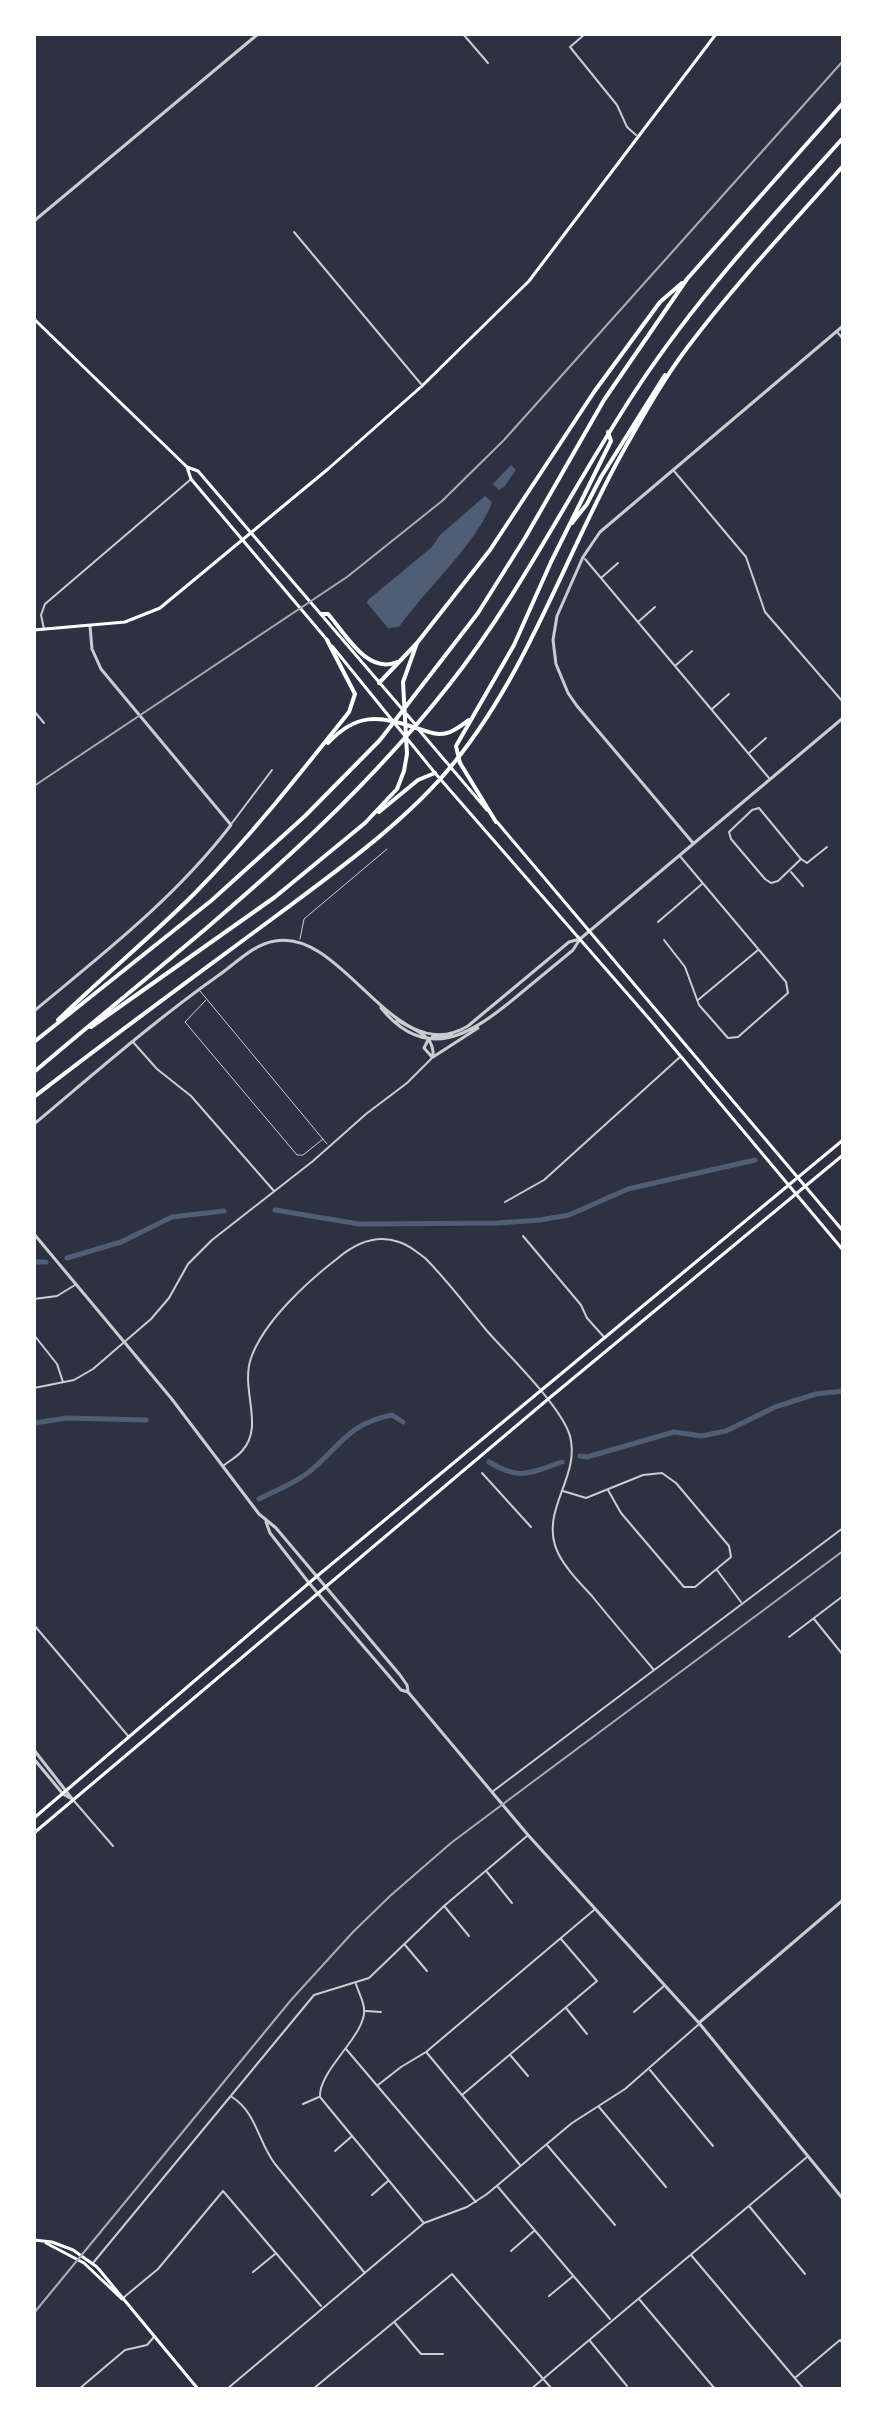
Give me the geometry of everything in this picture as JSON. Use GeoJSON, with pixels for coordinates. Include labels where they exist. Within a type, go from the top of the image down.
{"type":"FeatureCollection","features":[{"type":"Feature","properties":{"kind":"highway"},"geometry":{"type":"LineString","coordinates":[[42,1035],[212,900],[305,816],[380,740],[478,613],[604,400],[687,279],[843,103]]}},
{"type":"Feature","properties":{"kind":"highway"},"geometry":{"type":"LineString","coordinates":[[34,1072],[296,851],[390,757],[503,610],[608,432],[679,327],[843,138]]}},
{"type":"Feature","properties":{"kind":"highway"},"geometry":{"type":"LineString","coordinates":[[34,1097],[319,884],[431,788],[469,744],[519,667],[610,477],[672,369],[721,304],[843,166]]}},
{"type":"Feature","properties":{"kind":"highway"},"geometry":{"type":"LineString","coordinates":[[379,683],[391,674],[417,643],[509,523],[637,332],[660,302],[687,279]]}},
{"type":"Feature","properties":{"kind":"highway"},"geometry":{"type":"LineString","coordinates":[[566,531],[587,504],[662,378],[672,369]]}},
{"type":"Feature","properties":{"kind":"highway"},"geometry":{"type":"LineString","coordinates":[[496,822],[457,754],[458,743],[514,645],[611,441],[608,432]]}},
{"type":"Feature","properties":{"kind":"highway"},"geometry":{"type":"LineString","coordinates":[[322,614],[328,614],[364,656],[376,665],[385,666],[399,661]]}},
{"type":"Feature","properties":{"kind":"highway"},"geometry":{"type":"LineString","coordinates":[[34,1042],[191,897],[254,830],[349,712],[354,699],[353,688],[339,668],[327,640]]}},
{"type":"Feature","properties":{"kind":"highway"},"geometry":{"type":"LineString","coordinates":[[373,816],[401,780],[407,754],[404,674],[417,643]]}},
{"type":"Feature","properties":{"kind":"highway"},"geometry":{"type":"LineString","coordinates":[[310,762],[339,731],[364,719],[393,720],[433,734],[449,733],[472,718]]}},
{"type":"Feature","properties":{"kind":"highway"},"geometry":{"type":"LineString","coordinates":[[73,1039],[275,897],[418,780],[435,773]]}},
{"type":"Feature","properties":{"kind":"main road"},"geometry":{"type":"LineString","coordinates":[[34,630],[125,622],[160,608],[243,542],[422,386],[529,281],[716,34]]}},
{"type":"Feature","properties":{"kind":"main road"},"geometry":{"type":"LineString","coordinates":[[34,319],[187,467],[198,471],[253,533],[843,1231]]}},
{"type":"Feature","properties":{"kind":"main road"},"geometry":{"type":"LineString","coordinates":[[187,467],[191,479],[435,773],[681,1056],[843,1250]]}},
{"type":"Feature","properties":{"kind":"main road"},"geometry":{"type":"LineString","coordinates":[[34,1818],[316,1577],[843,1140]]}},
{"type":"Feature","properties":{"kind":"main road"},"geometry":{"type":"LineString","coordinates":[[34,1833],[843,1155]]}},
{"type":"Feature","properties":{"kind":"main road"},"geometry":{"type":"LineString","coordinates":[[34,2240],[73,2250],[93,2263],[119,2291],[122,2299]]}},
{"type":"Feature","properties":{"kind":"main road"},"geometry":{"type":"LineString","coordinates":[[44,2242],[84,2263],[122,2299],[198,2389]]}},
{"type":"Feature","properties":{"kind":"street"},"geometry":{"type":"LineString","coordinates":[[34,221],[258,34]]}},
{"type":"Feature","properties":{"kind":"street"},"geometry":{"type":"LineString","coordinates":[[463,34],[488,63]]}},
{"type":"Feature","properties":{"kind":"street"},"geometry":{"type":"LineString","coordinates":[[585,34],[570,47],[617,105],[627,127],[639,137]]}},
{"type":"Feature","properties":{"kind":"street"},"geometry":{"type":"LineString","coordinates":[[294,232],[422,386]]}},
{"type":"Feature","properties":{"kind":"street"},"geometry":{"type":"LineString","coordinates":[[693,843],[577,706],[561,679],[554,652],[554,627],[583,557],[600,532],[843,326]]}},
{"type":"Feature","properties":{"kind":"street"},"geometry":{"type":"LineString","coordinates":[[836,331],[843,339]]}},
{"type":"Feature","properties":{"kind":"street"},"geometry":{"type":"LineString","coordinates":[[673,470],[746,557],[765,612],[843,702]]}},
{"type":"Feature","properties":{"kind":"street"},"geometry":{"type":"LineString","coordinates":[[44,629],[41,615],[45,604],[191,479]]}},
{"type":"Feature","properties":{"kind":"street"},"geometry":{"type":"LineString","coordinates":[[583,557],[770,779]]}},
{"type":"Feature","properties":{"kind":"street"},"geometry":{"type":"LineString","coordinates":[[601,578],[618,563]]}},
{"type":"Feature","properties":{"kind":"street"},"geometry":{"type":"LineString","coordinates":[[638,622],[655,607]]}},
{"type":"Feature","properties":{"kind":"street"},"geometry":{"type":"LineString","coordinates":[[90,626],[92,649],[101,669],[231,825]]}},
{"type":"Feature","properties":{"kind":"street"},"geometry":{"type":"LineString","coordinates":[[675,666],[692,651]]}},
{"type":"Feature","properties":{"kind":"street"},"geometry":{"type":"LineString","coordinates":[[712,710],[729,694]]}},
{"type":"Feature","properties":{"kind":"street"},"geometry":{"type":"LineString","coordinates":[[34,711],[44,723]]}},
{"type":"Feature","properties":{"kind":"street"},"geometry":{"type":"LineString","coordinates":[[34,1388],[64,1383],[84,1375],[124,1342],[161,1308],[193,1258],[212,1240],[407,1083],[433,1057],[484,1023],[574,949],[580,939],[843,718]]}},
{"type":"Feature","properties":{"kind":"street"},"geometry":{"type":"LineString","coordinates":[[748,753],[766,738]]}},
{"type":"Feature","properties":{"kind":"street"},"geometry":{"type":"LineString","coordinates":[[34,1011],[145,919],[193,871],[272,770]]}},
{"type":"Feature","properties":{"kind":"street"},"geometry":{"type":"LineString","coordinates":[[801,859],[778,881],[771,883],[729,835],[731,828],[752,810],[759,808],[807,863],[827,847]]}},
{"type":"Feature","properties":{"kind":"street"},"geometry":{"type":"LineString","coordinates":[[732,810],[741,819]]}},
{"type":"Feature","properties":{"kind":"street"},"geometry":{"type":"LineString","coordinates":[[664,940],[685,967],[697,1000],[724,1036],[732,1039],[789,990],[786,982],[679,855]]}},
{"type":"Feature","properties":{"kind":"street"},"geometry":{"type":"LineString","coordinates":[[790,871],[803,886]]}},
{"type":"Feature","properties":{"kind":"street"},"geometry":{"type":"LineString","coordinates":[[658,922],[703,884]]}},
{"type":"Feature","properties":{"kind":"street"},"geometry":{"type":"LineString","coordinates":[[433,1057],[424,1048],[429,1038],[462,1030],[569,942],[580,939]]}},
{"type":"Feature","properties":{"kind":"street"},"geometry":{"type":"LineString","coordinates":[[34,1124],[198,989],[259,946],[276,940],[299,941],[320,952],[396,1017],[422,1030],[442,1033],[462,1030]]}},
{"type":"Feature","properties":{"kind":"street"},"geometry":{"type":"LineString","coordinates":[[697,1000],[759,950]]}},
{"type":"Feature","properties":{"kind":"street"},"geometry":{"type":"LineString","coordinates":[[377,1002],[401,1027],[429,1038],[452,1038],[484,1023]]}},
{"type":"Feature","properties":{"kind":"street"},"geometry":{"type":"LineString","coordinates":[[429,1038],[433,1057]]}},
{"type":"Feature","properties":{"kind":"street"},"geometry":{"type":"LineString","coordinates":[[133,1041],[157,1069],[191,1096],[274,1191]]}},
{"type":"Feature","properties":{"kind":"street"},"geometry":{"type":"LineString","coordinates":[[505,1202],[544,1180],[681,1056]]}},
{"type":"Feature","properties":{"kind":"street"},"geometry":{"type":"LineString","coordinates":[[34,1234],[266,1522],[270,1533],[309,1583],[401,1690],[408,1692]]}},
{"type":"Feature","properties":{"kind":"street"},"geometry":{"type":"LineString","coordinates":[[523,1236],[605,1338]]}},
{"type":"Feature","properties":{"kind":"street"},"geometry":{"type":"LineString","coordinates":[[222,1467],[242,1451],[251,1434],[253,1416],[246,1389],[248,1370],[267,1329],[340,1256],[377,1239],[402,1243],[422,1256],[566,1426],[571,1442],[570,1470],[555,1507],[552,1528],[558,1554],[654,1670]]}},
{"type":"Feature","properties":{"kind":"street"},"geometry":{"type":"LineString","coordinates":[[34,1299],[57,1296],[76,1284]]}},
{"type":"Feature","properties":{"kind":"street"},"geometry":{"type":"LineString","coordinates":[[34,1335],[57,1364],[64,1383]]}},
{"type":"Feature","properties":{"kind":"street"},"geometry":{"type":"LineString","coordinates":[[482,1473],[531,1527]]}},
{"type":"Feature","properties":{"kind":"street"},"geometry":{"type":"LineString","coordinates":[[562,1490],[586,1498],[649,1473],[667,1475],[729,1546],[729,1560],[695,1587],[680,1584],[621,1513],[608,1490]]}},
{"type":"Feature","properties":{"kind":"street"},"geometry":{"type":"LineString","coordinates":[[266,1522],[276,1528],[400,1675],[408,1692],[528,1835],[699,2023],[843,2199]]}},
{"type":"Feature","properties":{"kind":"street"},"geometry":{"type":"LineString","coordinates":[[492,1792],[843,1528]]}},
{"type":"Feature","properties":{"kind":"street"},"geometry":{"type":"LineString","coordinates":[[717,1570],[742,1603]]}},
{"type":"Feature","properties":{"kind":"street"},"geometry":{"type":"LineString","coordinates":[[789,1637],[843,1596]]}},
{"type":"Feature","properties":{"kind":"street"},"geometry":{"type":"LineString","coordinates":[[813,1618],[843,1655]]}},
{"type":"Feature","properties":{"kind":"street"},"geometry":{"type":"LineString","coordinates":[[34,1625],[130,1738]]}},
{"type":"Feature","properties":{"kind":"street"},"geometry":{"type":"LineString","coordinates":[[34,1750],[113,1846]]}},
{"type":"Feature","properties":{"kind":"street"},"geometry":{"type":"LineString","coordinates":[[34,1759],[63,1794],[73,1800]]}},
{"type":"Feature","properties":{"kind":"street"},"geometry":{"type":"LineString","coordinates":[[93,2263],[314,1995],[369,1978],[444,1906],[528,1835]]}},
{"type":"Feature","properties":{"kind":"street"},"geometry":{"type":"LineString","coordinates":[[486,1871],[512,1903]]}},
{"type":"Feature","properties":{"kind":"street"},"geometry":{"type":"LineString","coordinates":[[227,2389],[424,2223],[476,2202],[572,2123],[650,2069],[843,1900]]}},
{"type":"Feature","properties":{"kind":"street"},"geometry":{"type":"LineString","coordinates":[[444,1906],[469,1936]]}},
{"type":"Feature","properties":{"kind":"street"},"geometry":{"type":"LineString","coordinates":[[378,2085],[426,2052],[595,1909]]}},
{"type":"Feature","properties":{"kind":"street"},"geometry":{"type":"LineString","coordinates":[[462,2095],[597,1981],[560,1938]]}},
{"type":"Feature","properties":{"kind":"street"},"geometry":{"type":"LineString","coordinates":[[404,1944],[427,1971]]}},
{"type":"Feature","properties":{"kind":"street"},"geometry":{"type":"LineString","coordinates":[[356,1984],[365,2011],[322,2083],[320,2097],[424,2223]]}},
{"type":"Feature","properties":{"kind":"street"},"geometry":{"type":"LineString","coordinates":[[634,2012],[665,1985]]}},
{"type":"Feature","properties":{"kind":"street"},"geometry":{"type":"LineString","coordinates":[[565,2007],[587,2034]]}},
{"type":"Feature","properties":{"kind":"street"},"geometry":{"type":"LineString","coordinates":[[365,2011],[381,2012]]}},
{"type":"Feature","properties":{"kind":"street"},"geometry":{"type":"LineString","coordinates":[[345,2048],[476,2202]]}},
{"type":"Feature","properties":{"kind":"street"},"geometry":{"type":"LineString","coordinates":[[426,2052],[521,2166]]}},
{"type":"Feature","properties":{"kind":"street"},"geometry":{"type":"LineString","coordinates":[[510,2055],[528,2076]]}},
{"type":"Feature","properties":{"kind":"street"},"geometry":{"type":"LineString","coordinates":[[650,2069],[713,2146]]}},
{"type":"Feature","properties":{"kind":"street"},"geometry":{"type":"LineString","coordinates":[[230,2097],[250,2115],[264,2151],[365,2272]]}},
{"type":"Feature","properties":{"kind":"street"},"geometry":{"type":"LineString","coordinates":[[303,2104],[320,2097]]}},
{"type":"Feature","properties":{"kind":"street"},"geometry":{"type":"LineString","coordinates":[[599,2106],[666,2187]]}},
{"type":"Feature","properties":{"kind":"street"},"geometry":{"type":"LineString","coordinates":[[335,2151],[352,2137]]}},
{"type":"Feature","properties":{"kind":"street"},"geometry":{"type":"LineString","coordinates":[[547,2144],[615,2225]]}},
{"type":"Feature","properties":{"kind":"street"},"geometry":{"type":"LineString","coordinates":[[531,2389],[808,2156]]}},
{"type":"Feature","properties":{"kind":"street"},"geometry":{"type":"LineString","coordinates":[[372,2195],[389,2180]]}},
{"type":"Feature","properties":{"kind":"street"},"geometry":{"type":"LineString","coordinates":[[497,2186],[611,2321]]}},
{"type":"Feature","properties":{"kind":"street"},"geometry":{"type":"LineString","coordinates":[[122,2299],[158,2269],[223,2191],[322,2308]]}},
{"type":"Feature","properties":{"kind":"street"},"geometry":{"type":"LineString","coordinates":[[748,2206],[805,2274]]}},
{"type":"Feature","properties":{"kind":"street"},"geometry":{"type":"LineString","coordinates":[[511,2251],[535,2230]]}},
{"type":"Feature","properties":{"kind":"street"},"geometry":{"type":"LineString","coordinates":[[253,2272],[276,2253]]}},
{"type":"Feature","properties":{"kind":"street"},"geometry":{"type":"LineString","coordinates":[[691,2254],[804,2389]]}},
{"type":"Feature","properties":{"kind":"street"},"geometry":{"type":"LineString","coordinates":[[313,2389],[452,2274],[552,2389]]}},
{"type":"Feature","properties":{"kind":"street"},"geometry":{"type":"LineString","coordinates":[[549,2296],[573,2276]]}},
{"type":"Feature","properties":{"kind":"street"},"geometry":{"type":"LineString","coordinates":[[638,2298],[715,2389]]}},
{"type":"Feature","properties":{"kind":"street"},"geometry":{"type":"LineString","coordinates":[[394,2322],[421,2354],[443,2354]]}},
{"type":"Feature","properties":{"kind":"street"},"geometry":{"type":"LineString","coordinates":[[79,2389],[125,2350],[147,2345],[154,2337]]}},
{"type":"Feature","properties":{"kind":"street"},"geometry":{"type":"LineString","coordinates":[[589,2340],[627,2386]]}},
{"type":"Feature","properties":{"kind":"street"},"geometry":{"type":"LineString","coordinates":[[795,2378],[840,2340],[843,2344]]}},
{"type":"Feature","properties":{"kind":"lane"},"geometry":{"type":"LineString","coordinates":[[299,941],[304,919],[387,849]]}},
{"type":"Feature","properties":{"kind":"lane"},"geometry":{"type":"LineString","coordinates":[[198,989],[330,1146]]}},
{"type":"Feature","properties":{"kind":"lane"},"geometry":{"type":"LineString","coordinates":[[206,1000],[185,1019],[297,1155],[303,1155],[323,1139]]}},
{"type":"Feature","properties":{"kind":"water"},"geometry":{"type":"Polygon","coordinates":[[[511,465],[516,470],[499,490],[493,484],[511,465]]]}},
{"type":"Feature","properties":{"kind":"water"},"geometry":{"type":"Polygon","coordinates":[[[485,496],[492,502],[476,533],[399,627],[388,628],[367,603],[368,600],[432,547],[440,535],[485,496]]]}},
{"type":"Feature","properties":{"kind":"waterway"},"geometry":{"type":"LineString","coordinates":[[275,1210],[359,1224],[540,1220],[569,1215],[628,1189],[755,1160]]}},
{"type":"Feature","properties":{"kind":"waterway"},"geometry":{"type":"LineString","coordinates":[[67,1258],[121,1242],[172,1217],[224,1211]]}},
{"type":"Feature","properties":{"kind":"waterway"},"geometry":{"type":"LineString","coordinates":[[34,1262],[46,1262]]}},
{"type":"Feature","properties":{"kind":"waterway"},"geometry":{"type":"LineString","coordinates":[[580,1456],[587,1457],[674,1432],[702,1436],[726,1431],[775,1407],[816,1394],[843,1391]]}},
{"type":"Feature","properties":{"kind":"waterway"},"geometry":{"type":"LineString","coordinates":[[259,1499],[303,1476],[365,1424],[392,1415],[403,1422]]}},
{"type":"Feature","properties":{"kind":"waterway"},"geometry":{"type":"LineString","coordinates":[[34,1423],[67,1418],[146,1420]]}},
{"type":"Feature","properties":{"kind":"waterway"},"geometry":{"type":"LineString","coordinates":[[489,1462],[517,1473],[533,1472],[562,1462]]}},
{"type":"Feature","properties":{"kind":"tram line"},"geometry":{"type":"LineString","coordinates":[[34,2313],[291,2000],[390,1896],[451,1843],[843,1551]]}},
{"type":"Feature","properties":{"kind":"railway"},"geometry":{"type":"LineString","coordinates":[[34,786],[347,577],[442,501],[504,440],[843,61]]}}]}
